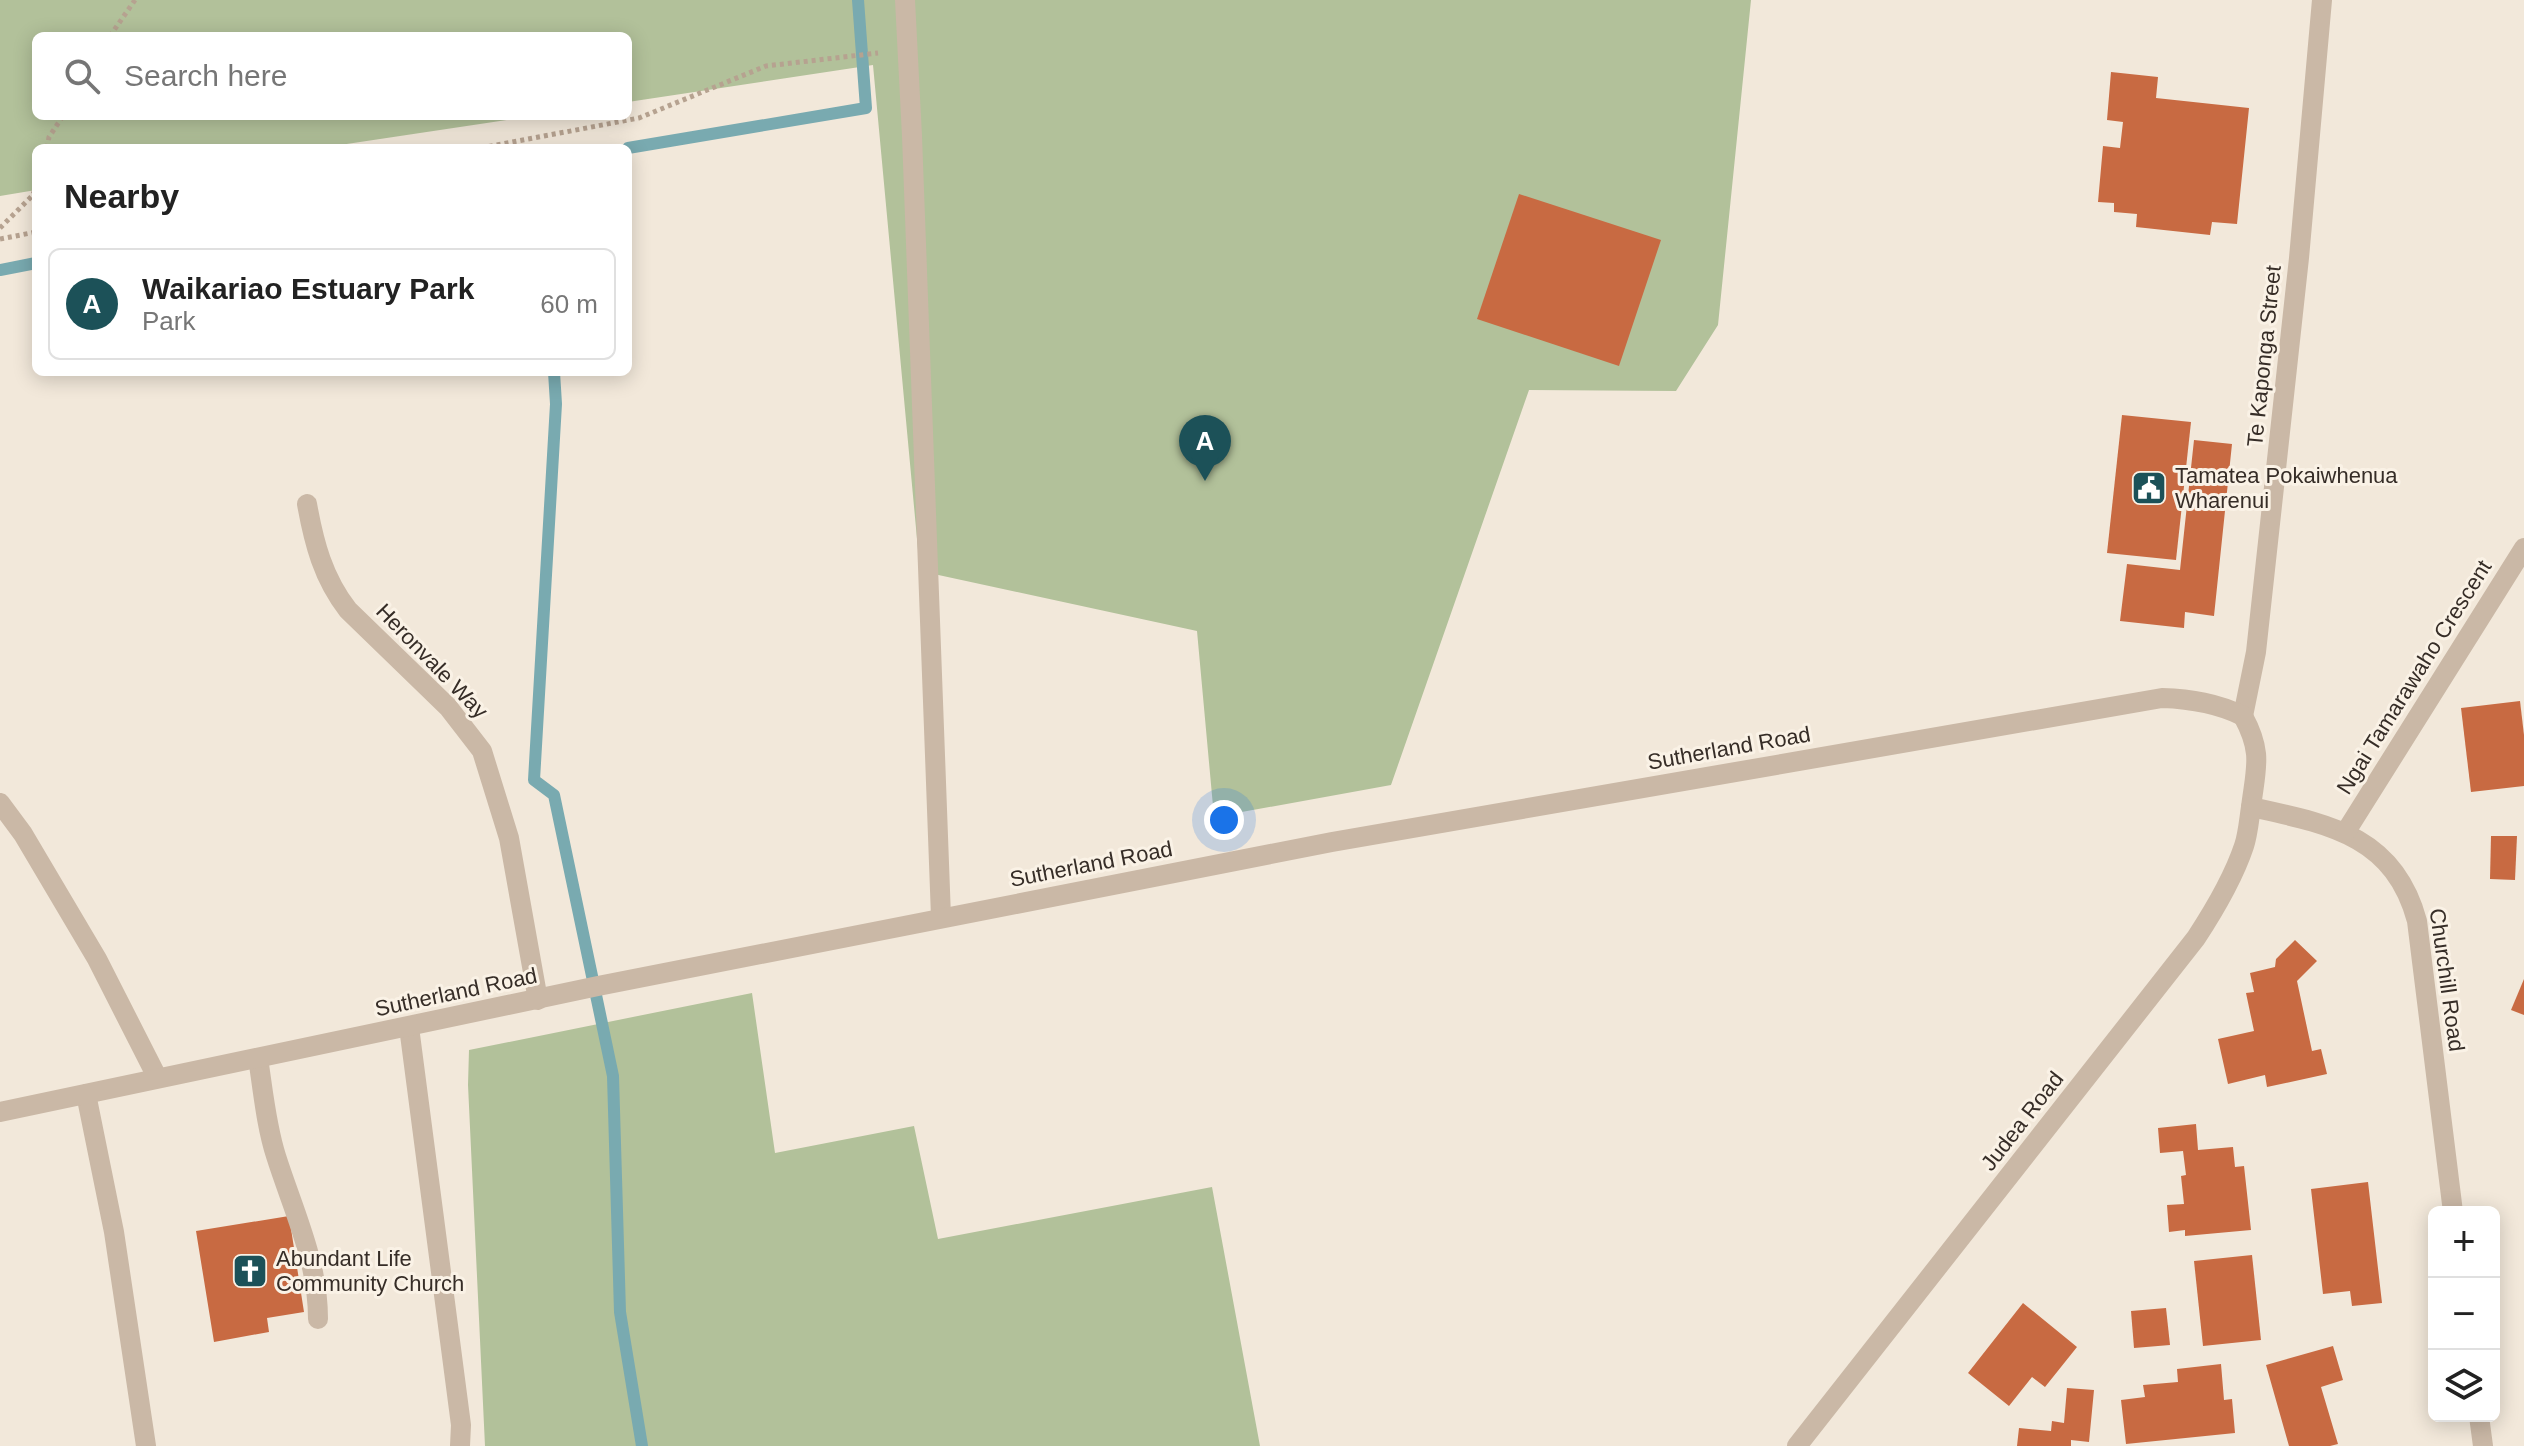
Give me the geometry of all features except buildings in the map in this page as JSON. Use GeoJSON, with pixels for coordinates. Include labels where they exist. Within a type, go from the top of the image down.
{"type":"FeatureCollection","features":[{"type":"Feature","properties":{"kind":"street"},"geometry":{"type":"LineString","coordinates":[[905,0],[941,917]]}},
{"type":"Feature","properties":{"kind":"street","name":"Te Kaponga Street"},"geometry":{"type":"LineString","coordinates":[[2243,716],[2258,637],[2299,258],[2322,0]]}},
{"type":"Feature","properties":{"kind":"street","name":"Heronvale Way"},"geometry":{"type":"LineString","coordinates":[[307,504],[313,537],[334,592],[359,621],[448,707],[482,751],[509,838],[538,1000]]}},
{"type":"Feature","properties":{"kind":"street","name":"Ngai Tamarawaho Crescent"},"geometry":{"type":"LineString","coordinates":[[2345,833],[2524,548]]}},
{"type":"Feature","properties":{"kind":"street","name":"Sutherland Road"},"geometry":{"type":"LineString","coordinates":[[0,1112],[157,1077],[941,917],[1332,842],[2162,698],[2203,702],[2225,707],[2243,716]]}},
{"type":"Feature","properties":{"kind":"street"},"geometry":{"type":"LineString","coordinates":[[2243,716],[2255,737],[2257,753],[2251,807]]}},
{"type":"Feature","properties":{"kind":"street"},"geometry":{"type":"LineString","coordinates":[[0,803],[23,834],[97,959],[157,1077]]}},
{"type":"Feature","properties":{"kind":"street","name":"Churchill Road"},"geometry":{"type":"LineString","coordinates":[[2251,807],[2345,833],[2386,859],[2400,878],[2417,921],[2452,1206]]}},
{"type":"Feature","properties":{"kind":"street","name":"Judea Road"},"geometry":{"type":"LineString","coordinates":[[1797,1446],[2196,938],[2232,874],[2245,843],[2251,807]]}},
{"type":"Feature","properties":{"kind":"street"},"geometry":{"type":"LineString","coordinates":[[409,1027],[461,1425],[460,1446]]}},
{"type":"Feature","properties":{"kind":"street"},"geometry":{"type":"LineString","coordinates":[[258,1058],[273,1145],[308,1245],[317,1293],[318,1319]]}},
{"type":"Feature","properties":{"kind":"street"},"geometry":{"type":"LineString","coordinates":[[86,1094],[114,1232],[146,1446]]}},
{"type":"Feature","properties":{"kind":"street"},"geometry":{"type":"LineString","coordinates":[[2480,1422],[2483,1446]]}},
{"type":"Feature","properties":{"kind":"path"},"geometry":{"type":"LineString","coordinates":[[113,32],[135,0]]}},
{"type":"Feature","properties":{"kind":"path"},"geometry":{"type":"LineString","coordinates":[[632,119],[766,66],[840,57]]}},
{"type":"Feature","properties":{"kind":"path"},"geometry":{"type":"LineString","coordinates":[[48,144],[60,120]]}},
{"type":"Feature","properties":{"kind":"path"},"geometry":{"type":"LineString","coordinates":[[502,144],[628,120]]}},
{"type":"Feature","properties":{"kind":"path"},"geometry":{"type":"LineString","coordinates":[[0,228],[32,196]]}},
{"type":"Feature","properties":{"kind":"path"},"geometry":{"type":"LineString","coordinates":[[0,239],[32,233]]}},
{"type":"Feature","properties":{"kind":"green space"},"geometry":{"type":"Polygon","coordinates":[[[0,0],[1751,0],[1718,325],[1676,391],[1529,390],[1391,785],[1214,817],[1197,631],[920,571],[873,65],[632,101],[632,32],[32,32],[32,120],[507,120],[347,144],[32,144],[32,191],[0,196],[0,0]]]}},
{"type":"Feature","properties":{"kind":"green space"},"geometry":{"type":"Polygon","coordinates":[[[752,993],[775,1153],[914,1126],[938,1239],[1212,1187],[1260,1446],[485,1446],[468,1085],[469,1050],[752,993]]]}},
{"type":"Feature","properties":{"kind":"waterway"},"geometry":{"type":"LineString","coordinates":[[632,147],[866,108],[858,0]]}},
{"type":"Feature","properties":{"kind":"waterway"},"geometry":{"type":"LineString","coordinates":[[0,270],[32,264]]}},
{"type":"Feature","properties":{"kind":"waterway"},"geometry":{"type":"LineString","coordinates":[[554,376],[556,404],[534,780],[554,795],[613,1076],[620,1312],[642,1446]]}},
{"type":"Feature","properties":{"kind":"place","name":"Waikariao Estuary Park"},"geometry":{"type":"Point","coordinates":[1205,481]}},
{"type":"Feature","properties":{"kind":"place","name":"Tamatea Pokaiwhenua Wharenui"},"geometry":{"type":"Point","coordinates":[2149,488]}},
{"type":"Feature","properties":{"kind":"place","name":"Abundant Life Community Church"},"geometry":{"type":"Point","coordinates":[250,1271]}}]}
